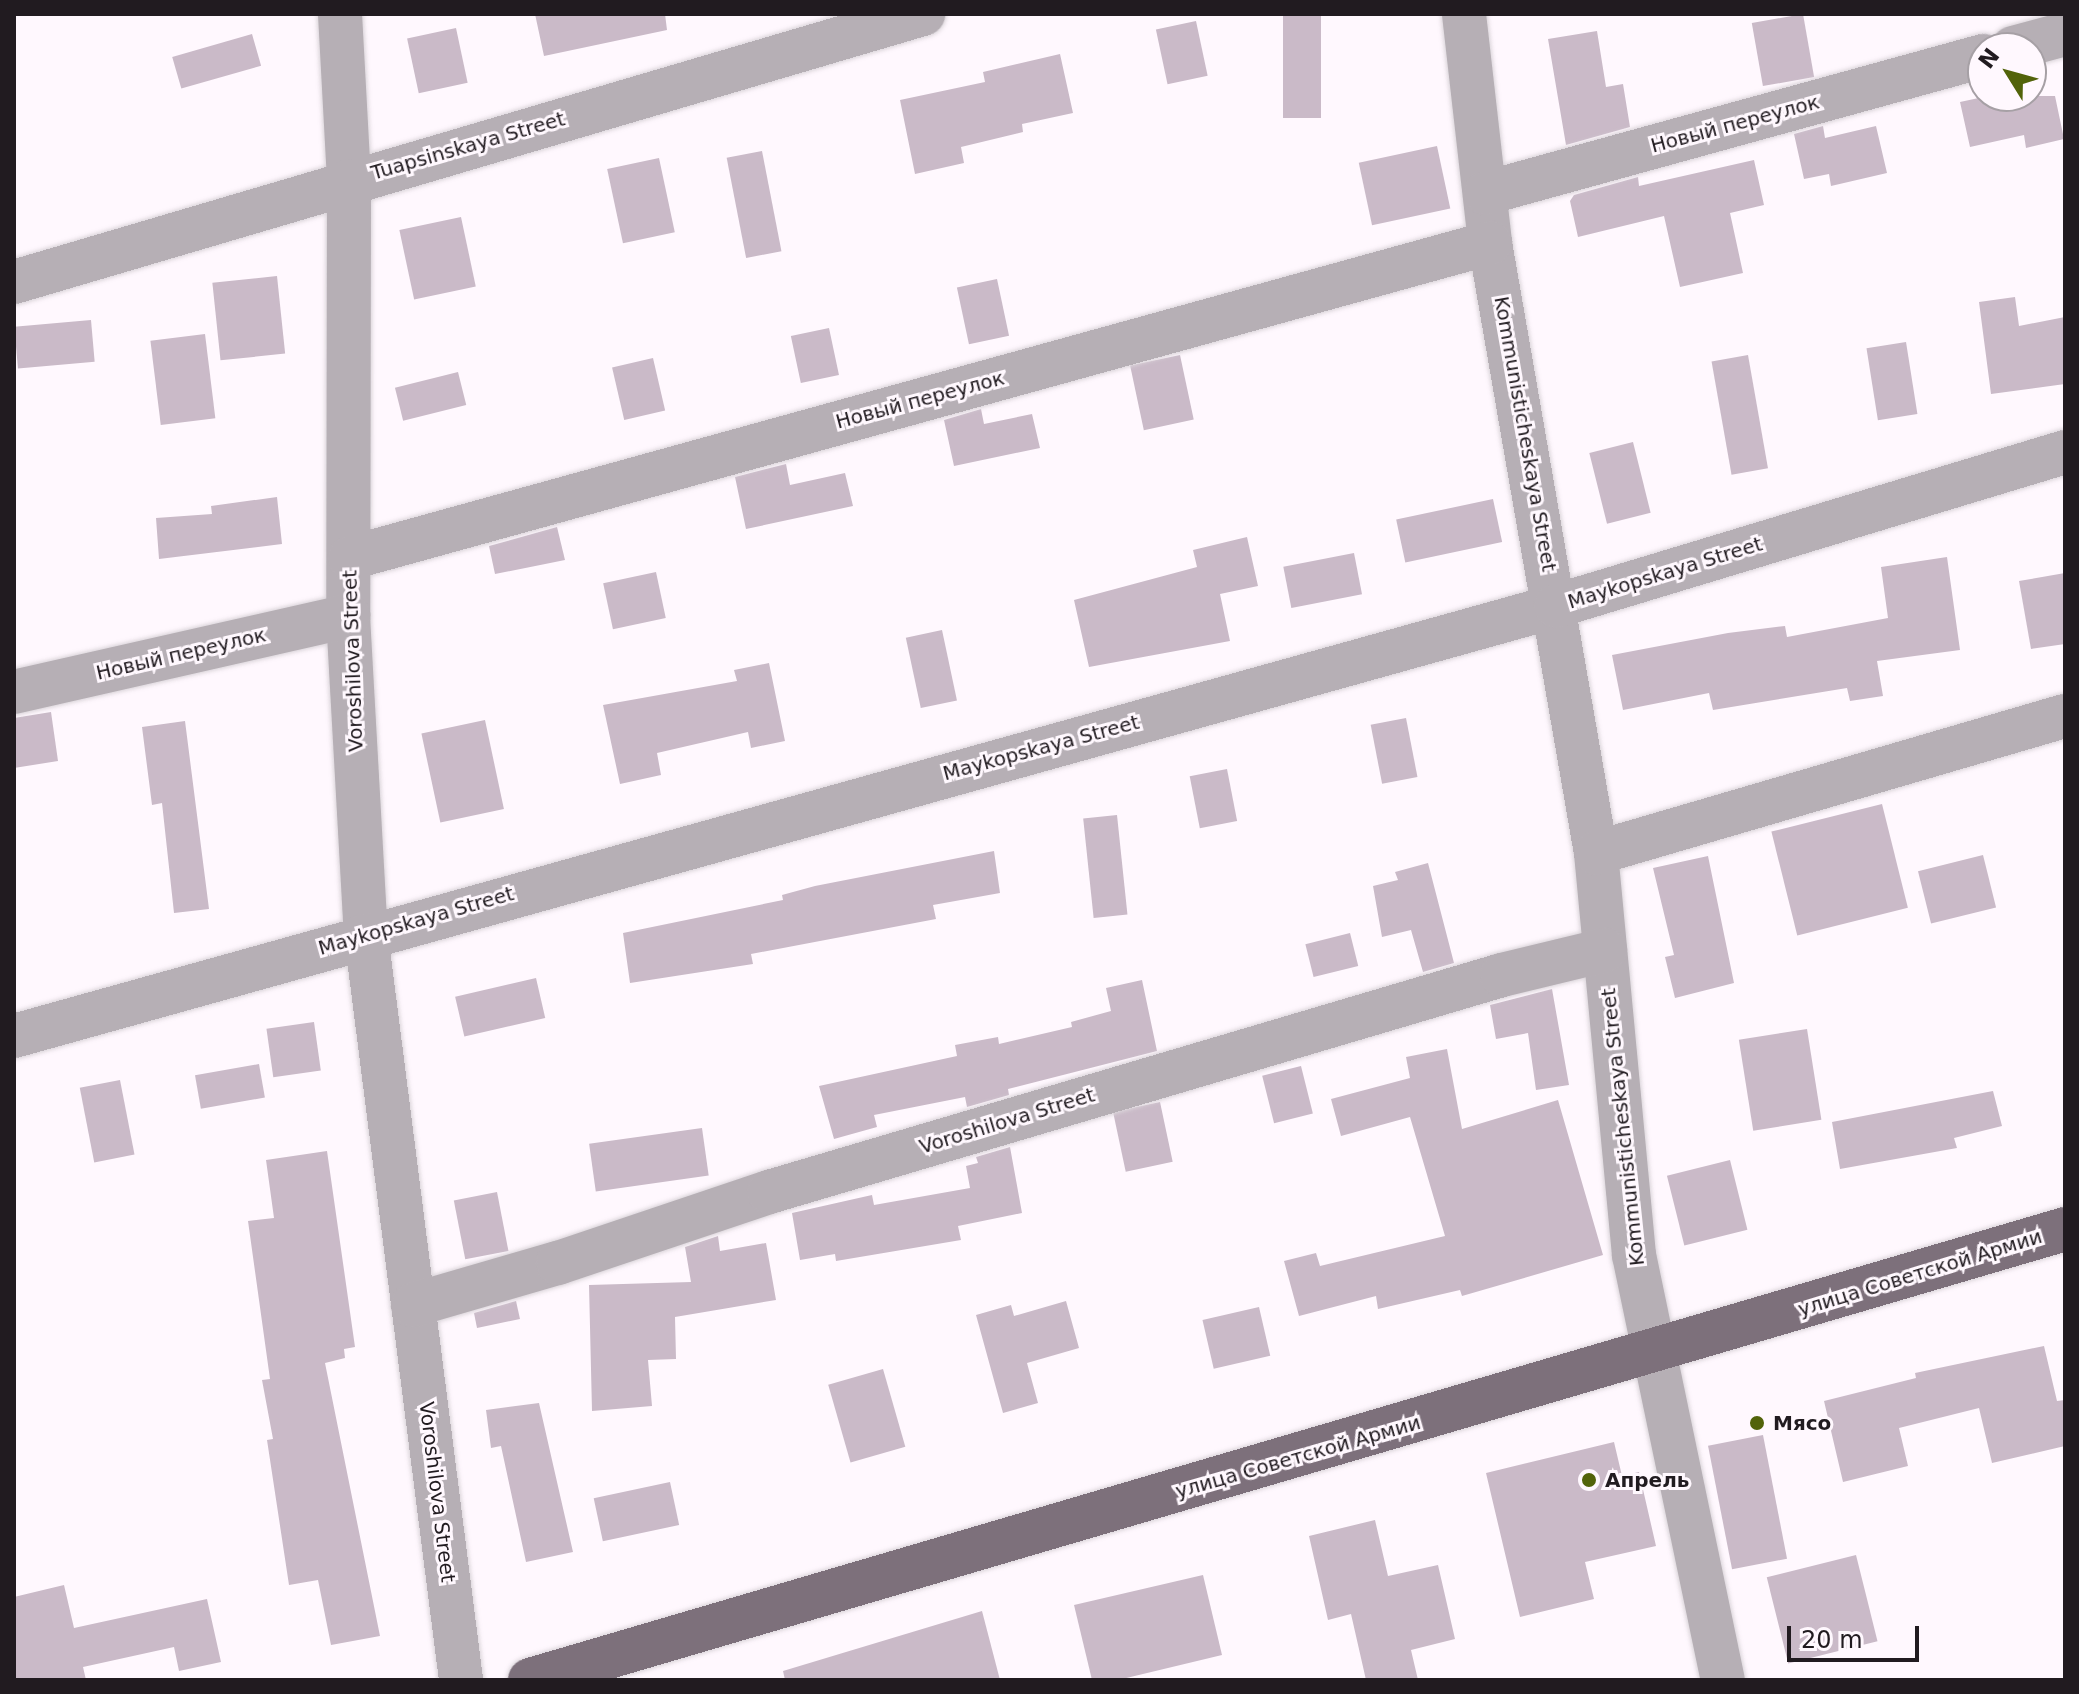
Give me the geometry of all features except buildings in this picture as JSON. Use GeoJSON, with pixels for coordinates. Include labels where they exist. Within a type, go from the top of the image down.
{"type":"FeatureCollection","features":[{"type":"Feature","properties":{"kind":"main road","name":"улица Советской Армии"},"geometry":{"type":"LineString","coordinates":[[530,1680],[1657,1353],[2065,1229]]}},
{"type":"Feature","properties":{"kind":"street","name":"Voroshilova Street"},"geometry":{"type":"LineString","coordinates":[[340,14],[349,181],[348,616],[366,935],[461,1680]]}},
{"type":"Feature","properties":{"kind":"street","name":"Tuapsinskaya Street"},"geometry":{"type":"LineString","coordinates":[[14,282],[923,14]]}},
{"type":"Feature","properties":{"kind":"street","name":"Kommunisticheskaya Street"},"geometry":{"type":"LineString","coordinates":[[1464,14],[1490,243],[1556,606],[1596,853],[1634,1255],[1657,1353],[1723,1680]]}},
{"type":"Feature","properties":{"kind":"street","name":"Новый переулок"},"geometry":{"type":"LineString","coordinates":[[1486,193],[1967,60]]}},
{"type":"Feature","properties":{"kind":"street","name":"Новый переулок"},"geometry":{"type":"LineString","coordinates":[[350,558],[1490,243]]}},
{"type":"Feature","properties":{"kind":"street","name":"Maykopskaya Street"},"geometry":{"type":"LineString","coordinates":[[14,1036],[366,935],[1556,606],[2065,452]]}},
{"type":"Feature","properties":{"kind":"street","name":"Новый переулок"},"geometry":{"type":"LineString","coordinates":[[14,692],[348,616]]}},
{"type":"Feature","properties":{"kind":"street"},"geometry":{"type":"LineString","coordinates":[[1596,853],[2065,716]]}},
{"type":"Feature","properties":{"kind":"street","name":"Voroshilova Street"},"geometry":{"type":"LineString","coordinates":[[413,1305],[558,1263],[784,1188],[1502,975],[1605,950]]}},
{"type":"Feature","properties":{"kind":"place","name":"Мясо"},"geometry":{"type":"Point","coordinates":[1757,1423]}},
{"type":"Feature","properties":{"kind":"place","name":"Апрель"},"geometry":{"type":"Point","coordinates":[1589,1480]}}]}
